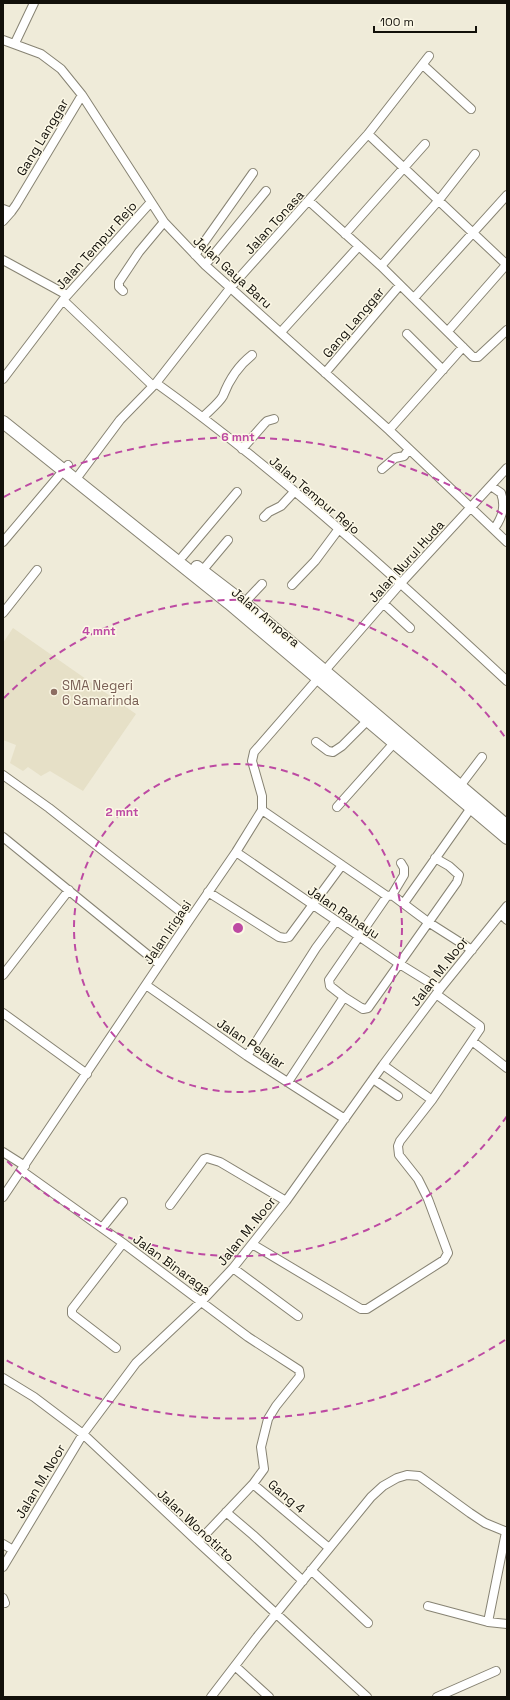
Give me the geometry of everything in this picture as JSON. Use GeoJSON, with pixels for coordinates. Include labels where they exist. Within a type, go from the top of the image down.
{"type":"FeatureCollection","features":[{"type":"Feature","properties":{"kind":"main road","name":"Jalan Ampera"},"geometry":{"type":"LineString","coordinates":[[3,414],[229,603],[460,786],[507,826]]}},
{"type":"Feature","properties":{"kind":"main road","name":"Jalan Ampera"},"geometry":{"type":"LineString","coordinates":[[3,422],[66,467]]}},
{"type":"Feature","properties":{"kind":"main road","name":"Jalan Ampera"},"geometry":{"type":"LineString","coordinates":[[77,477],[184,556],[244,603],[368,720],[507,838]]}},
{"type":"Feature","properties":{"kind":"street"},"geometry":{"type":"LineString","coordinates":[[15,43],[34,3]]}},
{"type":"Feature","properties":{"kind":"street","name":"Jalan Gaya Baru"},"geometry":{"type":"LineString","coordinates":[[3,40],[15,43],[41,54],[61,69],[82,95],[164,222],[195,255],[389,430],[507,542]]}},
{"type":"Feature","properties":{"kind":"street","name":"Jalan Tonasa"},"geometry":{"type":"LineString","coordinates":[[77,477],[120,420],[154,385],[231,287],[368,134],[429,56]]}},
{"type":"Feature","properties":{"kind":"street"},"geometry":{"type":"LineString","coordinates":[[423,65],[471,109]]}},
{"type":"Feature","properties":{"kind":"street","name":"Gang Langgar"},"geometry":{"type":"LineString","coordinates":[[3,221],[7,210],[16,206],[82,95]]}},
{"type":"Feature","properties":{"kind":"street"},"geometry":{"type":"LineString","coordinates":[[368,134],[507,265],[448,331]]}},
{"type":"Feature","properties":{"kind":"street"},"geometry":{"type":"LineString","coordinates":[[345,234],[425,144]]}},
{"type":"Feature","properties":{"kind":"street"},"geometry":{"type":"LineString","coordinates":[[381,266],[439,200],[476,154]]}},
{"type":"Feature","properties":{"kind":"street"},"geometry":{"type":"LineString","coordinates":[[195,255],[254,173]]}},
{"type":"Feature","properties":{"kind":"street"},"geometry":{"type":"LineString","coordinates":[[205,265],[266,191]]}},
{"type":"Feature","properties":{"kind":"street"},"geometry":{"type":"LineString","coordinates":[[414,298],[507,195]]}},
{"type":"Feature","properties":{"kind":"street"},"geometry":{"type":"LineString","coordinates":[[309,201],[381,266],[473,356],[478,357],[507,330]]}},
{"type":"Feature","properties":{"kind":"street","name":"Jalan Tempur Rejo"},"geometry":{"type":"LineString","coordinates":[[151,202],[65,297],[154,385],[203,417],[294,492],[401,583],[507,681]]}},
{"type":"Feature","properties":{"kind":"street"},"geometry":{"type":"LineString","coordinates":[[123,291],[119,287],[119,282],[139,252],[164,222]]}},
{"type":"Feature","properties":{"kind":"street"},"geometry":{"type":"LineString","coordinates":[[281,332],[359,246]]}},
{"type":"Feature","properties":{"kind":"street"},"geometry":{"type":"LineString","coordinates":[[3,260],[65,297],[3,379]]}},
{"type":"Feature","properties":{"kind":"street","name":"Gang Langgar"},"geometry":{"type":"LineString","coordinates":[[326,373],[400,285]]}},
{"type":"Feature","properties":{"kind":"street"},"geometry":{"type":"LineString","coordinates":[[407,334],[443,370]]}},
{"type":"Feature","properties":{"kind":"street"},"geometry":{"type":"LineString","coordinates":[[389,430],[463,347]]}},
{"type":"Feature","properties":{"kind":"street"},"geometry":{"type":"LineString","coordinates":[[203,417],[222,397],[225,388],[240,365],[252,355]]}},
{"type":"Feature","properties":{"kind":"street"},"geometry":{"type":"LineString","coordinates":[[242,449],[267,421],[274,419]]}},
{"type":"Feature","properties":{"kind":"street"},"geometry":{"type":"LineString","coordinates":[[382,469],[394,458],[404,456],[409,449]]}},
{"type":"Feature","properties":{"kind":"street"},"geometry":{"type":"LineString","coordinates":[[3,542],[66,467]]}},
{"type":"Feature","properties":{"kind":"street","name":"Jalan Nurul Huda"},"geometry":{"type":"LineString","coordinates":[[321,675],[467,504],[491,486],[507,468]]}},
{"type":"Feature","properties":{"kind":"street"},"geometry":{"type":"LineString","coordinates":[[491,486],[501,493],[503,503],[501,520],[494,530]]}},
{"type":"Feature","properties":{"kind":"street"},"geometry":{"type":"LineString","coordinates":[[184,556],[237,492]]}},
{"type":"Feature","properties":{"kind":"street"},"geometry":{"type":"LineString","coordinates":[[264,517],[269,512],[281,506],[294,492]]}},
{"type":"Feature","properties":{"kind":"street"},"geometry":{"type":"LineString","coordinates":[[292,585],[316,561],[338,530]]}},
{"type":"Feature","properties":{"kind":"street"},"geometry":{"type":"LineString","coordinates":[[202,571],[228,540]]}},
{"type":"Feature","properties":{"kind":"street"},"geometry":{"type":"LineString","coordinates":[[3,613],[37,570]]}},
{"type":"Feature","properties":{"kind":"street"},"geometry":{"type":"LineString","coordinates":[[244,603],[262,584]]}},
{"type":"Feature","properties":{"kind":"street"},"geometry":{"type":"LineString","coordinates":[[383,603],[410,628]]}},
{"type":"Feature","properties":{"kind":"street"},"geometry":{"type":"LineString","coordinates":[[321,675],[252,756],[253,766],[262,796],[262,810],[342,866],[404,903],[428,922],[472,950]]}},
{"type":"Feature","properties":{"kind":"street"},"geometry":{"type":"LineString","coordinates":[[316,742],[328,751],[333,752],[342,746],[368,720]]}},
{"type":"Feature","properties":{"kind":"street"},"geometry":{"type":"LineString","coordinates":[[337,807],[394,742]]}},
{"type":"Feature","properties":{"kind":"street"},"geometry":{"type":"LineString","coordinates":[[460,786],[482,758]]}},
{"type":"Feature","properties":{"kind":"street"},"geometry":{"type":"LineString","coordinates":[[3,775],[49,808],[190,919]]}},
{"type":"Feature","properties":{"kind":"street"},"geometry":{"type":"LineString","coordinates":[[404,903],[434,858],[471,808]]}},
{"type":"Feature","properties":{"kind":"street","name":"Jalan Irigasi"},"geometry":{"type":"LineString","coordinates":[[3,1197],[146,985],[157,963],[190,919],[236,852],[262,810]]}},
{"type":"Feature","properties":{"kind":"street"},"geometry":{"type":"LineString","coordinates":[[3,837],[157,963]]}},
{"type":"Feature","properties":{"kind":"street","name":"Jalan Rahayu"},"geometry":{"type":"LineString","coordinates":[[236,852],[438,991],[480,1026],[480,1029],[472,1041]]}},
{"type":"Feature","properties":{"kind":"street"},"geometry":{"type":"LineString","coordinates":[[401,863],[404,868],[404,874],[390,896],[359,936],[329,980],[330,986],[363,1009],[367,1009],[398,963],[457,882],[459,877],[453,869],[434,858]]}},
{"type":"Feature","properties":{"kind":"street"},"geometry":{"type":"LineString","coordinates":[[208,892],[279,937],[285,938],[289,937],[342,866]]}},
{"type":"Feature","properties":{"kind":"street"},"geometry":{"type":"LineString","coordinates":[[3,975],[69,890]]}},
{"type":"Feature","properties":{"kind":"street","name":"Jalan M. Noor"},"geometry":{"type":"LineString","coordinates":[[3,1567],[82,1434],[136,1363],[202,1301],[233,1268],[286,1201],[438,991],[472,950],[504,917],[507,906]]}},
{"type":"Feature","properties":{"kind":"street"},"geometry":{"type":"LineString","coordinates":[[247,1056],[316,948],[336,921]]}},
{"type":"Feature","properties":{"kind":"street","name":"Jalan Pelajar"},"geometry":{"type":"LineString","coordinates":[[146,985],[247,1056],[345,1119]]}},
{"type":"Feature","properties":{"kind":"street"},"geometry":{"type":"LineString","coordinates":[[288,1082],[344,997]]}},
{"type":"Feature","properties":{"kind":"street"},"geometry":{"type":"LineString","coordinates":[[3,1013],[87,1074]]}},
{"type":"Feature","properties":{"kind":"street"},"geometry":{"type":"LineString","coordinates":[[252,1244],[361,1309],[367,1309],[440,1264],[448,1253],[418,1179],[399,1155],[398,1150],[400,1142],[432,1100],[472,1041],[507,1068]]}},
{"type":"Feature","properties":{"kind":"street"},"geometry":{"type":"LineString","coordinates":[[383,1065],[432,1100]]}},
{"type":"Feature","properties":{"kind":"street"},"geometry":{"type":"LineString","coordinates":[[373,1079],[398,1096]]}},
{"type":"Feature","properties":{"kind":"street","name":"Jalan Binaraga"},"geometry":{"type":"LineString","coordinates":[[3,1152],[248,1337],[299,1370],[300,1376],[276,1406],[268,1419],[260,1447],[264,1469],[254,1484]]}},
{"type":"Feature","properties":{"kind":"street"},"geometry":{"type":"LineString","coordinates":[[170,1205],[204,1159],[207,1158],[220,1162],[286,1201]]}},
{"type":"Feature","properties":{"kind":"street"},"geometry":{"type":"LineString","coordinates":[[102,1228],[123,1202]]}},
{"type":"Feature","properties":{"kind":"street"},"geometry":{"type":"LineString","coordinates":[[116,1348],[72,1314],[72,1309],[123,1243]]}},
{"type":"Feature","properties":{"kind":"street"},"geometry":{"type":"LineString","coordinates":[[233,1268],[298,1316]]}},
{"type":"Feature","properties":{"kind":"street","name":"Jalan Wonotirto"},"geometry":{"type":"LineString","coordinates":[[3,1378],[40,1402],[82,1434],[367,1697]]}},
{"type":"Feature","properties":{"kind":"street"},"geometry":{"type":"LineString","coordinates":[[211,1697],[371,1497],[383,1486],[397,1478],[407,1475],[419,1476],[470,1513],[507,1532],[488,1622]]}},
{"type":"Feature","properties":{"kind":"street","name":"Gang 4"},"geometry":{"type":"LineString","coordinates":[[198,1542],[254,1484],[329,1548]]}},
{"type":"Feature","properties":{"kind":"street"},"geometry":{"type":"LineString","coordinates":[[226,1512],[303,1581]]}},
{"type":"Feature","properties":{"kind":"street"},"geometry":{"type":"LineString","coordinates":[[3,1544],[13,1550]]}},
{"type":"Feature","properties":{"kind":"street"},"geometry":{"type":"LineString","coordinates":[[312,1570],[368,1623]]}},
{"type":"Feature","properties":{"kind":"street"},"geometry":{"type":"LineString","coordinates":[[428,1606],[488,1622],[507,1624]]}},
{"type":"Feature","properties":{"kind":"street"},"geometry":{"type":"LineString","coordinates":[[233,1669],[269,1697]]}},
{"type":"Feature","properties":{"kind":"street"},"geometry":{"type":"LineString","coordinates":[[437,1697],[496,1671]]}},
{"type":"Feature","properties":{"kind":"shaded area","name":"SMA Negeri 6 Samarinda"},"geometry":{"type":"Polygon","coordinates":[[[13,628],[136,714],[83,791],[50,771],[41,776],[28,767],[23,771],[10,763],[16,745],[3,740],[3,643],[13,628]]]}},
{"type":"Feature","properties":{"kind":"place","name":"SMA Negeri 6 Samarinda"},"geometry":{"type":"Point","coordinates":[54,692]}}]}
